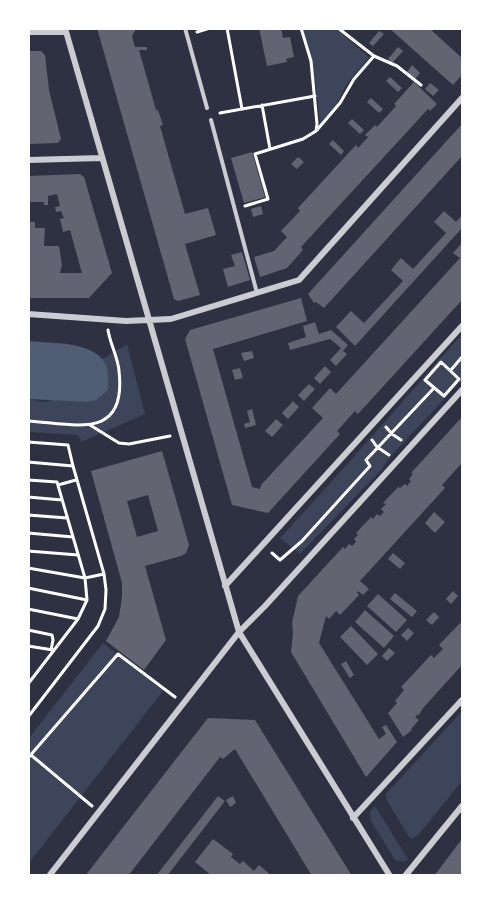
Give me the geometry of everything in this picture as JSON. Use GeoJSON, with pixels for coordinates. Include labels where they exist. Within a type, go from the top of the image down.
{"type":"FeatureCollection","features":[{"type":"Feature","properties":{"kind":"street"},"geometry":{"type":"LineString","coordinates":[[28,32],[65,30],[239,632],[390,876]]}},
{"type":"Feature","properties":{"kind":"street"},"geometry":{"type":"LineString","coordinates":[[28,314],[107,320],[171,319],[299,280],[462,98]]}},
{"type":"Feature","properties":{"kind":"street"},"geometry":{"type":"LineString","coordinates":[[28,160],[102,158]]}},
{"type":"Feature","properties":{"kind":"street"},"geometry":{"type":"LineString","coordinates":[[225,586],[462,326]]}},
{"type":"Feature","properties":{"kind":"street"},"geometry":{"type":"LineString","coordinates":[[49,876],[239,632],[462,390]]}},
{"type":"Feature","properties":{"kind":"street"},"geometry":{"type":"LineString","coordinates":[[353,818],[462,700]]}},
{"type":"Feature","properties":{"kind":"street"},"geometry":{"type":"LineString","coordinates":[[405,876],[462,806]]}},
{"type":"Feature","properties":{"kind":"lane"},"geometry":{"type":"LineString","coordinates":[[185,28],[207,108]]}},
{"type":"Feature","properties":{"kind":"lane"},"geometry":{"type":"LineString","coordinates":[[211,120],[257,293]]}},
{"type":"Feature","properties":{"kind":"path"},"geometry":{"type":"LineString","coordinates":[[227,28],[242,109]]}},
{"type":"Feature","properties":{"kind":"path"},"geometry":{"type":"LineString","coordinates":[[301,28],[311,61],[316,131]]}},
{"type":"Feature","properties":{"kind":"path"},"geometry":{"type":"LineString","coordinates":[[338,28],[374,56],[397,66],[421,86]]}},
{"type":"Feature","properties":{"kind":"path"},"geometry":{"type":"LineString","coordinates":[[235,209],[268,199],[255,154],[303,139],[316,131],[340,103],[354,79],[374,56]]}},
{"type":"Feature","properties":{"kind":"path"},"geometry":{"type":"LineString","coordinates":[[218,113],[315,96]]}},
{"type":"Feature","properties":{"kind":"path"},"geometry":{"type":"LineString","coordinates":[[262,105],[270,149]]}},
{"type":"Feature","properties":{"kind":"path"},"geometry":{"type":"LineString","coordinates":[[28,421],[90,425],[106,421],[111,416],[119,396],[120,370],[109,336],[107,320]]}},
{"type":"Feature","properties":{"kind":"path"},"geometry":{"type":"LineString","coordinates":[[450,370],[462,357]]}},
{"type":"Feature","properties":{"kind":"path"},"geometry":{"type":"LineString","coordinates":[[441,362],[450,370],[459,379],[444,396],[425,381],[441,362]]}},
{"type":"Feature","properties":{"kind":"path"},"geometry":{"type":"LineString","coordinates":[[263,544],[280,560],[302,541],[370,466],[366,460],[377,447],[434,388]]}},
{"type":"Feature","properties":{"kind":"path"},"geometry":{"type":"LineString","coordinates":[[383,423],[392,434],[405,443]]}},
{"type":"Feature","properties":{"kind":"path"},"geometry":{"type":"LineString","coordinates":[[90,425],[119,443],[129,444],[181,434]]}},
{"type":"Feature","properties":{"kind":"path"},"geometry":{"type":"LineString","coordinates":[[365,432],[394,464]]}},
{"type":"Feature","properties":{"kind":"path"},"geometry":{"type":"LineString","coordinates":[[28,442],[68,445],[104,574],[106,590],[103,617],[94,632],[28,717]]}},
{"type":"Feature","properties":{"kind":"path"},"geometry":{"type":"LineString","coordinates":[[28,462],[73,466]]}},
{"type":"Feature","properties":{"kind":"path"},"geometry":{"type":"LineString","coordinates":[[58,485],[77,479]]}},
{"type":"Feature","properties":{"kind":"path"},"geometry":{"type":"LineString","coordinates":[[28,480],[57,482],[85,578],[87,600],[78,619],[28,684]]}},
{"type":"Feature","properties":{"kind":"path"},"geometry":{"type":"LineString","coordinates":[[28,498],[62,500]]}},
{"type":"Feature","properties":{"kind":"path"},"geometry":{"type":"LineString","coordinates":[[28,515],[67,518]]}},
{"type":"Feature","properties":{"kind":"path"},"geometry":{"type":"LineString","coordinates":[[28,533],[73,537]]}},
{"type":"Feature","properties":{"kind":"path"},"geometry":{"type":"LineString","coordinates":[[28,551],[78,555]]}},
{"type":"Feature","properties":{"kind":"path"},"geometry":{"type":"LineString","coordinates":[[28,568],[85,578],[104,574]]}},
{"type":"Feature","properties":{"kind":"path"},"geometry":{"type":"LineString","coordinates":[[28,588],[87,600]]}},
{"type":"Feature","properties":{"kind":"path"},"geometry":{"type":"LineString","coordinates":[[28,609],[78,619]]}},
{"type":"Feature","properties":{"kind":"path"},"geometry":{"type":"LineString","coordinates":[[28,630],[52,635],[53,650]]}},
{"type":"Feature","properties":{"kind":"path"},"geometry":{"type":"LineString","coordinates":[[28,646],[53,650]]}},
{"type":"Feature","properties":{"kind":"path"},"geometry":{"type":"LineString","coordinates":[[99,811],[30,757],[118,654],[183,703]]}},
{"type":"Feature","properties":{"kind":"shaded area"},"geometry":{"type":"Polygon","coordinates":[[[332,28],[369,57],[346,85],[334,109],[320,123],[316,86],[303,29],[332,28]]]}},
{"type":"Feature","properties":{"kind":"shaded area"},"geometry":{"type":"Polygon","coordinates":[[[462,334],[462,380],[390,457],[381,470],[300,554],[280,538],[349,462],[462,334]]]}},
{"type":"Feature","properties":{"kind":"shaded area"},"geometry":{"type":"Polygon","coordinates":[[[29,341],[73,345],[94,352],[107,367],[108,390],[96,400],[88,402],[29,399],[29,341]]]}},
{"type":"Feature","properties":{"kind":"shaded area"},"geometry":{"type":"Polygon","coordinates":[[[127,344],[145,414],[81,442],[78,435],[29,432],[28,399],[45,402],[108,386],[106,377],[108,372],[102,359],[127,344]]]}},
{"type":"Feature","properties":{"kind":"shaded area"},"geometry":{"type":"Polygon","coordinates":[[[103,643],[163,691],[29,863],[29,738],[103,643]]]}},
{"type":"Feature","properties":{"kind":"shaded area"},"geometry":{"type":"Polygon","coordinates":[[[462,711],[462,781],[418,835],[412,839],[386,799],[386,794],[462,711]]]}},
{"type":"Feature","properties":{"kind":"shaded area"},"geometry":{"type":"Polygon","coordinates":[[[375,806],[408,859],[404,862],[395,860],[371,821],[370,812],[375,806]]]}},
{"type":"Feature","properties":{"kind":"building"},"geometry":{"type":"Polygon","coordinates":[[[97,28],[134,28],[132,36],[135,47],[147,47],[147,50],[139,50],[156,110],[158,110],[163,125],[160,126],[185,214],[208,208],[216,235],[185,244],[200,295],[178,301],[174,299],[97,28]]]}},
{"type":"Feature","properties":{"kind":"building"},"geometry":{"type":"Polygon","coordinates":[[[259,28],[281,28],[283,38],[290,37],[294,57],[286,59],[287,62],[267,66],[259,28]]]}},
{"type":"Feature","properties":{"kind":"building"},"geometry":{"type":"Polygon","coordinates":[[[389,28],[429,28],[462,58],[462,75],[453,85],[389,28]]]}},
{"type":"Feature","properties":{"kind":"building"},"geometry":{"type":"Polygon","coordinates":[[[379,31],[384,34],[373,46],[369,43],[379,31]]]}},
{"type":"Feature","properties":{"kind":"building"},"geometry":{"type":"Polygon","coordinates":[[[398,47],[403,51],[392,63],[388,59],[398,47]]]}},
{"type":"Feature","properties":{"kind":"building"},"geometry":{"type":"Polygon","coordinates":[[[28,51],[41,51],[45,55],[49,90],[61,139],[58,143],[28,144],[28,51]]]}},
{"type":"Feature","properties":{"kind":"building"},"geometry":{"type":"Polygon","coordinates":[[[412,65],[420,73],[415,79],[407,72],[412,65]]]}},
{"type":"Feature","properties":{"kind":"building"},"geometry":{"type":"Polygon","coordinates":[[[390,77],[402,88],[398,92],[386,81],[390,77]]]}},
{"type":"Feature","properties":{"kind":"building"},"geometry":{"type":"Polygon","coordinates":[[[414,82],[437,104],[430,111],[428,109],[301,247],[303,250],[287,268],[260,277],[254,257],[274,251],[287,237],[281,231],[300,211],[298,208],[356,145],[358,148],[368,137],[365,135],[375,125],[377,127],[414,82]]]}},
{"type":"Feature","properties":{"kind":"building"},"geometry":{"type":"Polygon","coordinates":[[[430,83],[439,90],[433,96],[425,89],[430,83]]]}},
{"type":"Feature","properties":{"kind":"building"},"geometry":{"type":"Polygon","coordinates":[[[371,98],[383,109],[379,113],[367,102],[371,98]]]}},
{"type":"Feature","properties":{"kind":"building"},"geometry":{"type":"Polygon","coordinates":[[[352,119],[364,130],[360,134],[348,123],[352,119]]]}},
{"type":"Feature","properties":{"kind":"building"},"geometry":{"type":"Polygon","coordinates":[[[462,124],[462,156],[324,308],[314,303],[308,294],[462,124]]]}},
{"type":"Feature","properties":{"kind":"building"},"geometry":{"type":"Polygon","coordinates":[[[333,140],[344,151],[341,155],[329,144],[333,140]]]}},
{"type":"Feature","properties":{"kind":"building"},"geometry":{"type":"Polygon","coordinates":[[[252,152],[265,197],[244,203],[231,158],[252,152]]]}},
{"type":"Feature","properties":{"kind":"building"},"geometry":{"type":"Polygon","coordinates":[[[298,157],[304,162],[297,169],[291,164],[298,157]]]}},
{"type":"Feature","properties":{"kind":"building"},"geometry":{"type":"Polygon","coordinates":[[[80,174],[84,177],[112,273],[89,298],[28,298],[28,222],[35,222],[35,228],[45,228],[44,246],[59,246],[62,265],[60,273],[82,273],[70,230],[63,232],[60,219],[64,218],[61,211],[56,212],[55,207],[60,206],[57,194],[48,196],[48,205],[44,205],[44,202],[28,202],[28,176],[80,174]]]}},
{"type":"Feature","properties":{"kind":"building"},"geometry":{"type":"Polygon","coordinates":[[[261,206],[263,214],[253,217],[251,209],[261,206]]]}},
{"type":"Feature","properties":{"kind":"building"},"geometry":{"type":"Polygon","coordinates":[[[444,211],[456,222],[462,215],[462,228],[355,346],[336,327],[351,311],[364,323],[403,281],[391,270],[401,258],[413,269],[446,233],[434,222],[444,211]]]}},
{"type":"Feature","properties":{"kind":"building"},"geometry":{"type":"Polygon","coordinates":[[[462,243],[462,300],[358,414],[355,411],[337,431],[340,434],[268,513],[232,505],[185,339],[190,330],[301,298],[307,321],[213,349],[252,487],[260,489],[261,485],[323,418],[312,408],[330,388],[336,394],[460,258],[453,253],[462,243]]]}},
{"type":"Feature","properties":{"kind":"building"},"geometry":{"type":"Polygon","coordinates":[[[242,252],[250,280],[228,287],[223,269],[235,266],[231,255],[242,252]]]}},
{"type":"Feature","properties":{"kind":"building"},"geometry":{"type":"Polygon","coordinates":[[[315,322],[319,334],[331,330],[348,345],[343,351],[347,354],[336,366],[330,360],[341,348],[330,339],[290,350],[288,343],[306,337],[303,326],[315,322]]]}},
{"type":"Feature","properties":{"kind":"building"},"geometry":{"type":"Polygon","coordinates":[[[252,351],[254,358],[244,361],[241,353],[252,351]]]}},
{"type":"Feature","properties":{"kind":"building"},"geometry":{"type":"Polygon","coordinates":[[[325,366],[331,372],[320,384],[314,378],[325,366]]]}},
{"type":"Feature","properties":{"kind":"building"},"geometry":{"type":"Polygon","coordinates":[[[240,368],[243,378],[235,380],[232,370],[240,368]]]}},
{"type":"Feature","properties":{"kind":"building"},"geometry":{"type":"Polygon","coordinates":[[[309,384],[315,389],[304,401],[298,395],[309,384]]]}},
{"type":"Feature","properties":{"kind":"building"},"geometry":{"type":"Polygon","coordinates":[[[293,401],[299,407],[288,419],[282,413],[293,401]]]}},
{"type":"Feature","properties":{"kind":"building"},"geometry":{"type":"Polygon","coordinates":[[[252,409],[256,425],[245,428],[244,424],[250,422],[247,411],[252,409]]]}},
{"type":"Feature","properties":{"kind":"building"},"geometry":{"type":"Polygon","coordinates":[[[462,417],[462,463],[442,485],[445,488],[360,581],[369,589],[363,595],[358,591],[359,595],[340,615],[336,611],[329,619],[326,616],[319,643],[379,739],[386,734],[382,727],[386,725],[397,742],[366,777],[291,652],[292,623],[298,596],[343,547],[345,549],[349,544],[352,546],[356,542],[354,539],[358,535],[356,533],[371,517],[373,519],[377,514],[380,516],[384,512],[381,509],[386,504],[383,503],[398,487],[405,484],[407,486],[411,481],[409,479],[413,474],[411,473],[462,417]]]}},
{"type":"Feature","properties":{"kind":"building"},"geometry":{"type":"Polygon","coordinates":[[[276,419],[283,425],[272,437],[265,431],[276,419]]]}},
{"type":"Feature","properties":{"kind":"building"},"geometry":{"type":"Polygon","coordinates":[[[162,451],[189,545],[186,553],[181,556],[145,566],[166,640],[144,670],[106,641],[119,617],[122,583],[91,471],[162,451]],[[148,495],[127,501],[137,537],[158,531],[148,495]]]}},
{"type":"Feature","properties":{"kind":"building"},"geometry":{"type":"Polygon","coordinates":[[[434,512],[445,522],[435,533],[425,523],[434,512]]]}},
{"type":"Feature","properties":{"kind":"building"},"geometry":{"type":"Polygon","coordinates":[[[393,553],[405,563],[400,569],[388,559],[393,553]]]}},
{"type":"Feature","properties":{"kind":"building"},"geometry":{"type":"Polygon","coordinates":[[[453,591],[458,596],[451,604],[446,599],[453,591]]]}},
{"type":"Feature","properties":{"kind":"building"},"geometry":{"type":"Polygon","coordinates":[[[395,593],[417,611],[412,617],[390,599],[395,593]]]}},
{"type":"Feature","properties":{"kind":"building"},"geometry":{"type":"Polygon","coordinates":[[[378,594],[407,620],[396,632],[367,606],[378,594]]]}},
{"type":"Feature","properties":{"kind":"building"},"geometry":{"type":"Polygon","coordinates":[[[365,610],[394,636],[384,648],[355,622],[365,610]]]}},
{"type":"Feature","properties":{"kind":"building"},"geometry":{"type":"Polygon","coordinates":[[[434,612],[439,617],[432,625],[426,620],[434,612]]]}},
{"type":"Feature","properties":{"kind":"building"},"geometry":{"type":"Polygon","coordinates":[[[460,623],[462,625],[462,665],[415,717],[419,720],[403,737],[388,713],[404,690],[401,687],[431,655],[434,658],[443,649],[439,645],[460,623]]]}},
{"type":"Feature","properties":{"kind":"building"},"geometry":{"type":"Polygon","coordinates":[[[351,626],[378,654],[367,665],[340,637],[351,626]]]}},
{"type":"Feature","properties":{"kind":"building"},"geometry":{"type":"Polygon","coordinates":[[[408,628],[414,633],[407,641],[401,635],[408,628]]]}},
{"type":"Feature","properties":{"kind":"building"},"geometry":{"type":"Polygon","coordinates":[[[389,648],[395,653],[387,661],[382,656],[389,648]]]}},
{"type":"Feature","properties":{"kind":"building"},"geometry":{"type":"Polygon","coordinates":[[[346,661],[354,675],[350,678],[341,664],[346,661]]]}},
{"type":"Feature","properties":{"kind":"building"},"geometry":{"type":"Polygon","coordinates":[[[208,718],[255,720],[352,876],[312,876],[235,749],[223,759],[220,757],[128,876],[85,876],[208,718]]]}},
{"type":"Feature","properties":{"kind":"building"},"geometry":{"type":"Polygon","coordinates":[[[218,796],[225,801],[167,876],[156,876],[218,796]]]}},
{"type":"Feature","properties":{"kind":"building"},"geometry":{"type":"Polygon","coordinates":[[[233,796],[236,803],[230,807],[226,800],[233,796]]]}},
{"type":"Feature","properties":{"kind":"building"},"geometry":{"type":"Polygon","coordinates":[[[213,839],[233,854],[231,857],[240,864],[243,861],[254,871],[259,865],[272,876],[212,876],[195,862],[213,839]]]}},
{"type":"Feature","properties":{"kind":"building"},"geometry":{"type":"Polygon","coordinates":[[[462,839],[461,876],[434,876],[462,839]]]}}]}
